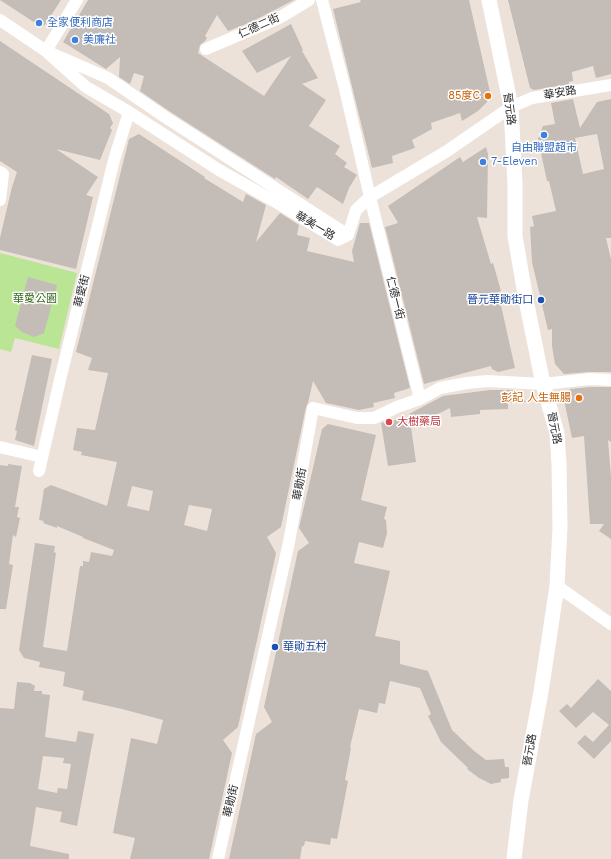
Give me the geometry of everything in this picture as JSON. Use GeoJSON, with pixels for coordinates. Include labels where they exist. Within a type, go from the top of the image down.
{"type":"FeatureCollection","features":[{"type":"Feature","properties":{"kind":"street"},"geometry":{"type":"LineString","coordinates":[[46,51],[77,0]]}},
{"type":"Feature","properties":{"kind":"street","name":"仁德二街"},"geometry":{"type":"LineString","coordinates":[[206,49],[279,18],[309,0]]}},
{"type":"Feature","properties":{"kind":"street","name":"仁德一街"},"geometry":{"type":"LineString","coordinates":[[322,0],[420,399]]}},
{"type":"Feature","properties":{"kind":"street","name":"晉元路"},"geometry":{"type":"LineString","coordinates":[[489,0],[511,107],[515,184],[515,236],[543,384],[557,433],[560,527],[557,586],[541,692],[521,800],[514,859]]}},
{"type":"Feature","properties":{"kind":"street","name":"華美一路"},"geometry":{"type":"LineString","coordinates":[[0,20],[46,51],[86,87],[129,112],[219,170],[338,240],[348,235]]}},
{"type":"Feature","properties":{"kind":"street","name":"華美一路"},"geometry":{"type":"LineString","coordinates":[[46,51],[108,78],[348,235]]}},
{"type":"Feature","properties":{"kind":"street","name":"華安路"},"geometry":{"type":"LineString","coordinates":[[511,107],[532,98],[611,85]]}},
{"type":"Feature","properties":{"kind":"street"},"geometry":{"type":"LineString","coordinates":[[348,235],[356,210],[370,197],[447,151],[511,107]]}},
{"type":"Feature","properties":{"kind":"street","name":"華愛街"},"geometry":{"type":"LineString","coordinates":[[39,471],[114,160],[129,112]]}},
{"type":"Feature","properties":{"kind":"street"},"geometry":{"type":"LineString","coordinates":[[0,172],[3,174],[0,200]]}},
{"type":"Feature","properties":{"kind":"street","name":"華勛街"},"geometry":{"type":"LineString","coordinates":[[218,859],[289,542],[313,408],[357,418],[374,418],[397,407],[420,399],[440,388],[467,383],[487,381],[543,384],[590,379],[611,380]]}},
{"type":"Feature","properties":{"kind":"street"},"geometry":{"type":"LineString","coordinates":[[0,448],[42,458]]}},
{"type":"Feature","properties":{"kind":"street"},"geometry":{"type":"LineString","coordinates":[[557,586],[611,624]]}},
{"type":"Feature","properties":{"kind":"green space","name":"華愛公園"},"geometry":{"type":"Polygon","coordinates":[[[0,253],[77,273],[59,349],[15,338],[11,352],[0,349],[0,253]]]}},
{"type":"Feature","properties":{"kind":"building"},"geometry":{"type":"Polygon","coordinates":[[[0,0],[61,0],[45,25],[40,26],[0,0]]]}},
{"type":"Feature","properties":{"kind":"building"},"geometry":{"type":"Polygon","coordinates":[[[88,0],[294,0],[251,22],[228,31],[217,15],[205,36],[207,38],[200,45],[198,53],[264,96],[291,56],[257,73],[242,51],[291,24],[303,50],[302,51],[318,78],[302,84],[326,100],[309,126],[340,146],[335,154],[347,163],[344,167],[357,175],[349,188],[343,204],[317,187],[308,199],[276,177],[275,179],[169,111],[140,91],[144,76],[134,73],[130,84],[119,77],[120,57],[106,69],[63,42],[88,0]]]}},
{"type":"Feature","properties":{"kind":"building"},"geometry":{"type":"Polygon","coordinates":[[[360,0],[469,0],[490,92],[487,102],[478,111],[462,121],[460,113],[431,123],[432,129],[412,140],[415,148],[392,156],[393,163],[372,168],[333,9],[361,2],[360,0]]]}},
{"type":"Feature","properties":{"kind":"building"},"geometry":{"type":"Polygon","coordinates":[[[508,0],[611,0],[611,74],[596,78],[593,66],[572,72],[573,81],[569,82],[569,84],[534,90],[530,88],[508,0]]]}},
{"type":"Feature","properties":{"kind":"building"},"geometry":{"type":"Polygon","coordinates":[[[0,41],[109,114],[113,123],[110,128],[112,130],[100,160],[56,149],[98,177],[86,195],[93,197],[76,269],[0,250],[0,238],[17,172],[0,161],[0,41]]]}},
{"type":"Feature","properties":{"kind":"building"},"geometry":{"type":"Polygon","coordinates":[[[573,99],[580,128],[597,102],[611,99],[611,238],[606,238],[611,259],[611,372],[564,374],[555,364],[552,346],[552,329],[548,330],[532,262],[530,227],[534,226],[532,216],[556,211],[549,181],[547,181],[538,139],[543,126],[555,124],[551,103],[573,99]],[[597,134],[575,138],[583,174],[604,169],[597,134]]]}},
{"type":"Feature","properties":{"kind":"building"},"geometry":{"type":"Polygon","coordinates":[[[139,134],[205,177],[204,178],[243,202],[246,194],[266,205],[256,242],[280,213],[299,225],[297,235],[310,238],[307,251],[354,262],[352,251],[360,223],[369,223],[410,388],[394,393],[395,398],[373,403],[374,407],[359,410],[326,403],[313,381],[306,407],[281,527],[267,537],[276,553],[238,727],[223,740],[232,753],[209,859],[130,859],[135,838],[113,833],[131,738],[157,744],[163,720],[82,700],[84,691],[63,686],[65,672],[39,667],[40,662],[24,658],[19,650],[35,543],[55,546],[54,552],[56,553],[43,647],[67,651],[80,566],[83,566],[83,561],[89,562],[91,552],[112,556],[114,550],[57,526],[57,528],[43,523],[44,521],[39,520],[44,489],[51,485],[107,506],[117,462],[81,455],[82,452],[73,450],[77,428],[95,430],[108,373],[88,370],[92,358],[76,352],[129,139],[139,134]],[[132,486],[127,506],[149,511],[153,491],[132,486]],[[189,505],[184,525],[207,531],[212,509],[189,505]]]}},
{"type":"Feature","properties":{"kind":"building"},"geometry":{"type":"Polygon","coordinates":[[[486,147],[488,154],[487,218],[477,217],[501,291],[498,292],[515,368],[498,372],[492,369],[491,366],[424,384],[385,227],[398,223],[388,206],[460,157],[463,162],[486,147]]]}},
{"type":"Feature","properties":{"kind":"building"},"geometry":{"type":"Polygon","coordinates":[[[28,277],[57,285],[44,333],[34,337],[22,332],[15,326],[28,277]]]}},
{"type":"Feature","properties":{"kind":"building"},"geometry":{"type":"Polygon","coordinates":[[[32,355],[52,359],[34,446],[15,440],[17,431],[15,430],[32,355]]]}},
{"type":"Feature","properties":{"kind":"building"},"geometry":{"type":"Polygon","coordinates":[[[611,387],[611,442],[608,440],[611,477],[611,539],[599,531],[604,524],[590,524],[584,436],[572,438],[564,400],[570,389],[611,387]]]}},
{"type":"Feature","properties":{"kind":"building"},"geometry":{"type":"Polygon","coordinates":[[[490,390],[514,390],[519,392],[526,402],[508,403],[508,409],[480,410],[480,414],[451,417],[450,408],[411,427],[416,462],[388,466],[381,423],[410,417],[409,414],[443,396],[490,390]]]}},
{"type":"Feature","properties":{"kind":"building"},"geometry":{"type":"Polygon","coordinates":[[[328,424],[376,435],[361,500],[387,507],[384,519],[386,520],[387,533],[383,548],[359,542],[354,563],[390,571],[375,636],[400,641],[400,664],[428,671],[452,730],[486,760],[504,759],[505,767],[509,767],[509,778],[501,779],[501,782],[491,784],[479,778],[467,769],[468,768],[441,742],[428,716],[431,714],[420,688],[390,681],[385,704],[379,703],[377,713],[359,709],[350,747],[345,780],[348,781],[337,839],[331,838],[330,845],[305,841],[304,846],[302,846],[300,859],[229,859],[256,734],[272,722],[264,707],[298,551],[309,543],[299,528],[322,429],[328,424]]]}},
{"type":"Feature","properties":{"kind":"building"},"geometry":{"type":"Polygon","coordinates":[[[8,464],[22,466],[15,507],[19,507],[17,517],[20,518],[16,537],[13,535],[9,564],[13,565],[6,609],[0,609],[0,465],[8,466],[8,464]]]}},
{"type":"Feature","properties":{"kind":"building"},"geometry":{"type":"Polygon","coordinates":[[[598,679],[611,691],[611,741],[594,759],[577,743],[585,735],[593,742],[609,725],[593,712],[576,728],[559,711],[567,704],[571,708],[598,679]]]}},
{"type":"Feature","properties":{"kind":"building"},"geometry":{"type":"Polygon","coordinates":[[[17,682],[30,683],[35,686],[34,691],[42,691],[42,694],[50,695],[45,737],[76,742],[78,731],[94,734],[77,826],[60,822],[62,812],[36,807],[30,846],[69,854],[69,859],[0,859],[0,708],[14,709],[17,682]],[[43,756],[38,789],[57,793],[58,788],[67,789],[71,764],[63,763],[64,758],[43,756]]]}},
{"type":"Feature","properties":{"kind":"place","name":"全家便利商店"},"geometry":{"type":"Point","coordinates":[39,23]}},
{"type":"Feature","properties":{"kind":"place","name":"美廉社"},"geometry":{"type":"Point","coordinates":[75,40]}},
{"type":"Feature","properties":{"kind":"place","name":"85度C"},"geometry":{"type":"Point","coordinates":[488,96]}},
{"type":"Feature","properties":{"kind":"place","name":"自由聯盟超市"},"geometry":{"type":"Point","coordinates":[544,135]}},
{"type":"Feature","properties":{"kind":"place","name":"7-Eleven"},"geometry":{"type":"Point","coordinates":[483,162]}},
{"type":"Feature","properties":{"kind":"place","name":"晉元華勛街口"},"geometry":{"type":"Point","coordinates":[541,300]}},
{"type":"Feature","properties":{"kind":"place","name":"彭記 人生無腸"},"geometry":{"type":"Point","coordinates":[579,398]}},
{"type":"Feature","properties":{"kind":"place","name":"大樹藥局"},"geometry":{"type":"Point","coordinates":[389,422]}},
{"type":"Feature","properties":{"kind":"place","name":"華勛五村"},"geometry":{"type":"Point","coordinates":[275,647]}}]}
